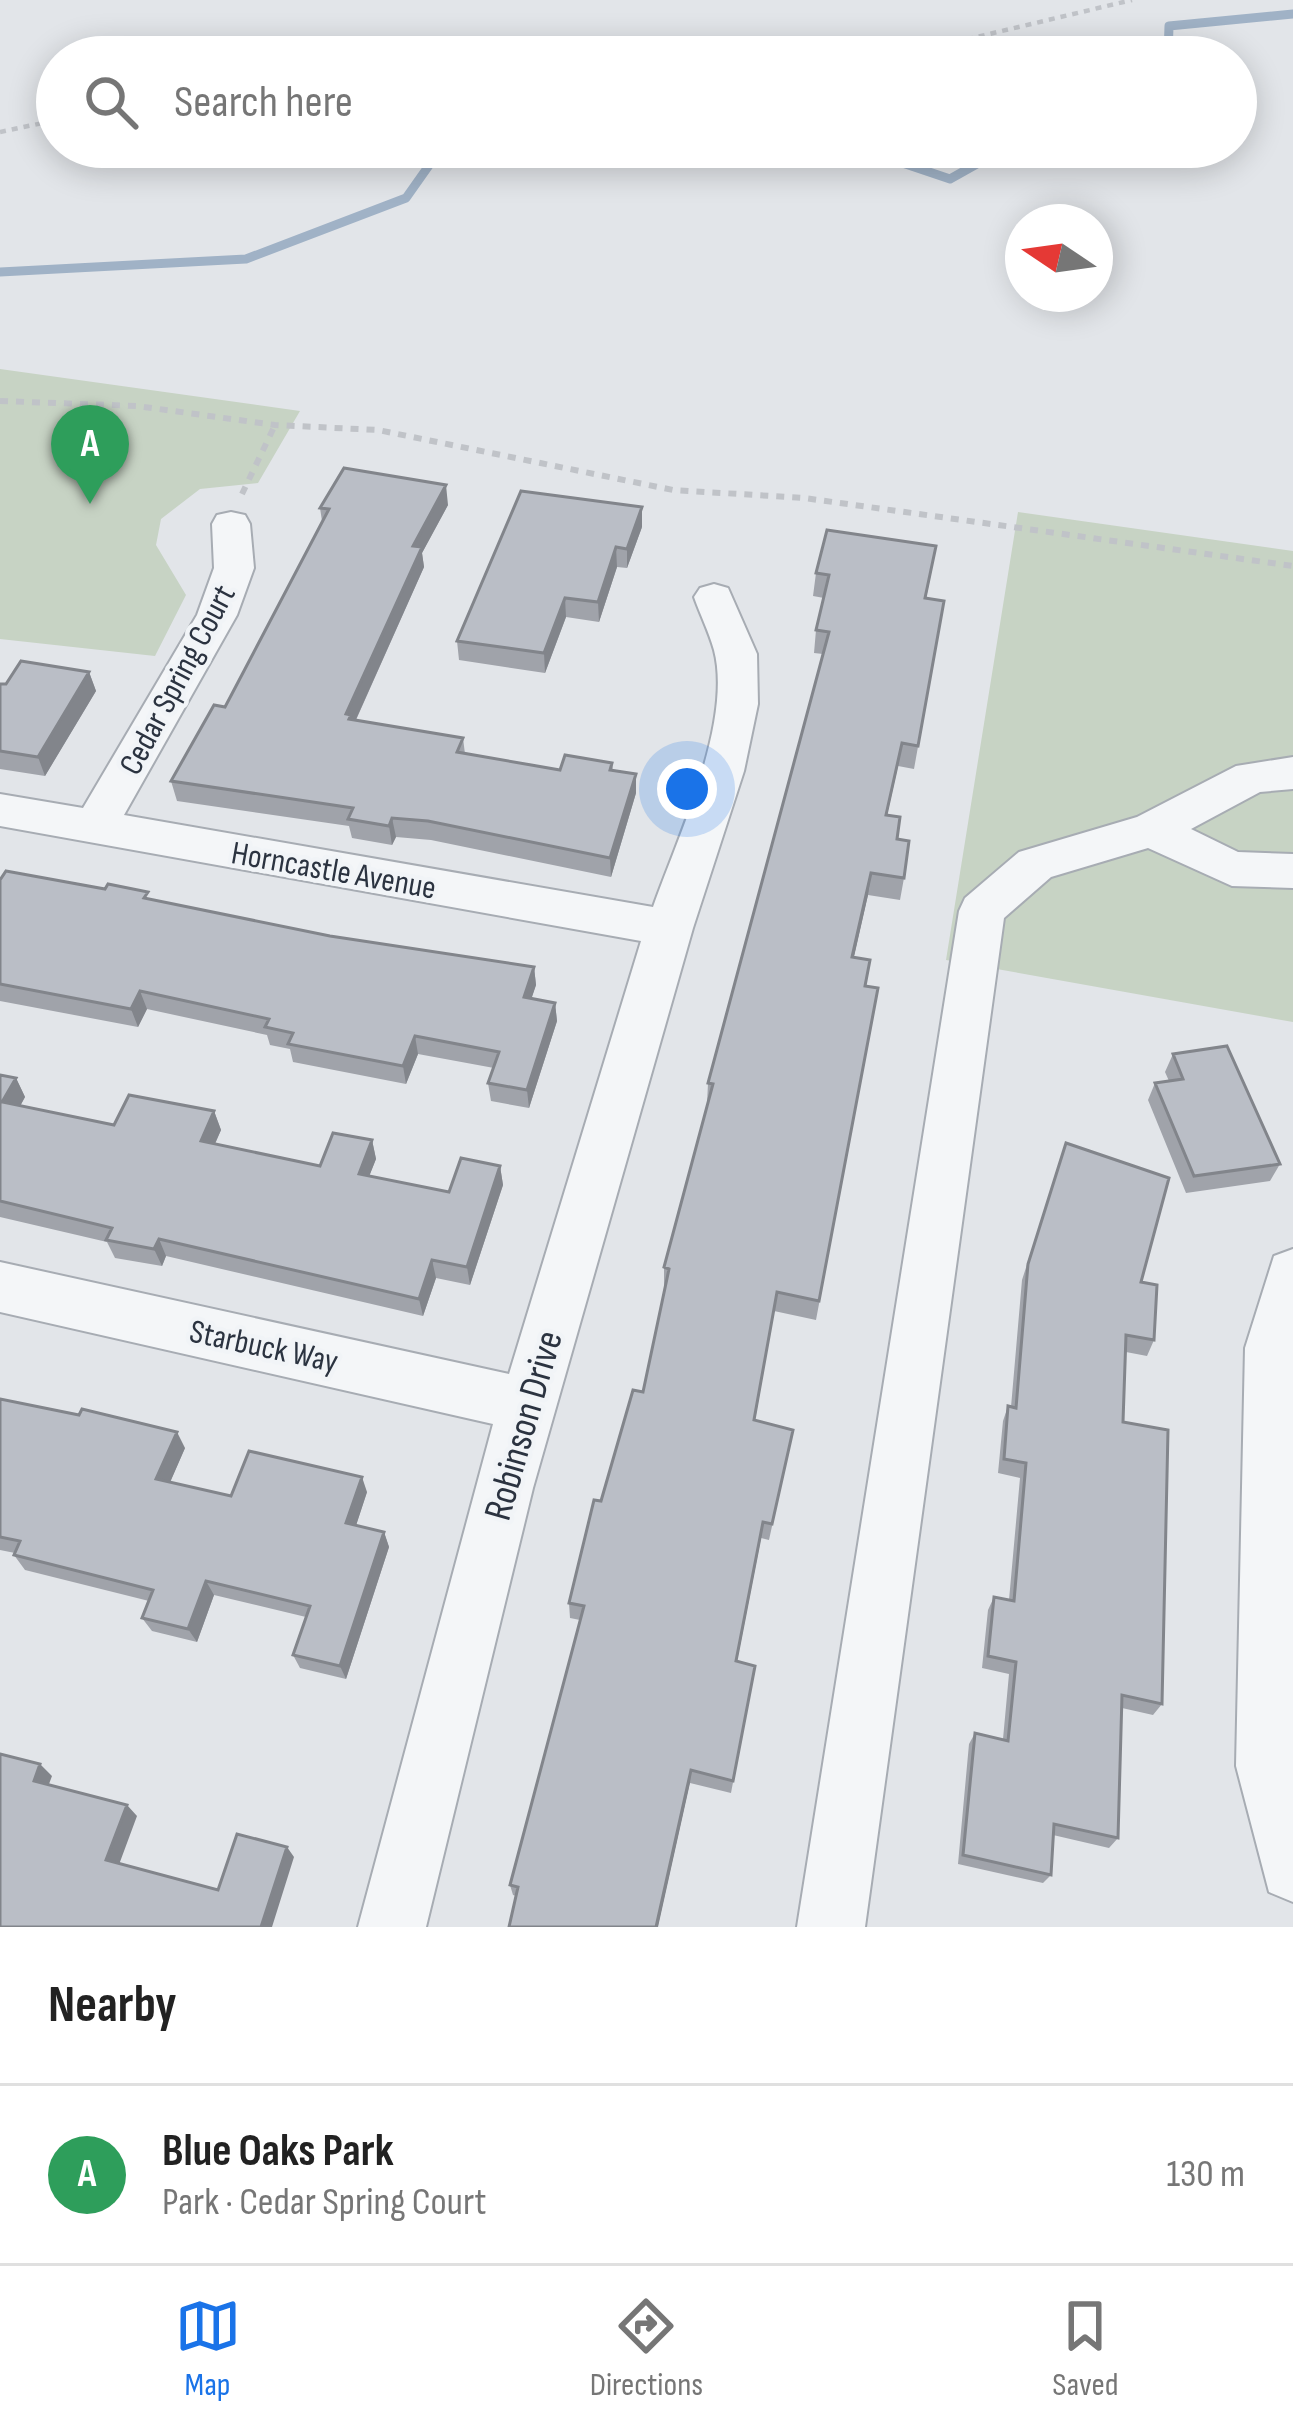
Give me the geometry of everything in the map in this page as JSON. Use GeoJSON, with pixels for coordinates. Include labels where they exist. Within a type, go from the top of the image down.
{"type":"FeatureCollection","features":[{"type":"Feature","properties":{"kind":"street","name":"Cedar Spring Court"},"geometry":{"type":"LineString","coordinates":[[95,826],[217,615],[234,568],[231,524]]}},
{"type":"Feature","properties":{"kind":"street","name":"Robinson Drive"},"geometry":{"type":"LineString","coordinates":[[392,1927],[528,1405],[669,928],[722,771],[737,704],[736,654],[714,597]]}},
{"type":"Feature","properties":{"kind":"street"},"geometry":{"type":"LineString","coordinates":[[831,1927],[982,911],[1035,864],[1153,830],[1252,777],[1293,773]]}},
{"type":"Feature","properties":{"kind":"street","name":"Horncastle Avenue"},"geometry":{"type":"LineString","coordinates":[[0,810],[669,928]]}},
{"type":"Feature","properties":{"kind":"street"},"geometry":{"type":"LineString","coordinates":[[1153,830],[1232,869],[1293,871]]}},
{"type":"Feature","properties":{"kind":"street"},"geometry":{"type":"LineString","coordinates":[[1293,1273],[1273,1348],[1269,1766],[1293,1868]]}},
{"type":"Feature","properties":{"kind":"street","name":"Starbuck Way"},"geometry":{"type":"LineString","coordinates":[[0,1287],[528,1405]]}},
{"type":"Feature","properties":{"kind":"path"},"geometry":{"type":"LineString","coordinates":[[984,36],[1132,0]]}},
{"type":"Feature","properties":{"kind":"path"},"geometry":{"type":"LineString","coordinates":[[0,132],[36,124]]}},
{"type":"Feature","properties":{"kind":"path"},"geometry":{"type":"LineString","coordinates":[[0,400],[137,406],[275,425],[378,430],[673,490],[804,498],[1293,566]]}},
{"type":"Feature","properties":{"kind":"path"},"geometry":{"type":"LineString","coordinates":[[231,524],[275,425]]}},
{"type":"Feature","properties":{"kind":"green space"},"geometry":{"type":"Polygon","coordinates":[[[0,369],[300,411],[258,483],[200,489],[161,519],[156,545],[186,595],[155,656],[0,639],[0,369]]]}},
{"type":"Feature","properties":{"kind":"green space"},"geometry":{"type":"Polygon","coordinates":[[[1018,512],[1293,551],[1293,1022],[946,960],[1018,512]]]}},
{"type":"Feature","properties":{"kind":"building"},"geometry":{"type":"Polygon","coordinates":[[[344,468],[446,485],[413,546],[422,547],[346,714],[351,715],[349,719],[463,738],[457,752],[560,770],[565,755],[612,763],[610,770],[636,774],[610,858],[428,821],[392,818],[389,826],[348,819],[353,808],[171,781],[214,705],[225,707],[329,509],[320,508],[344,468]]]}},
{"type":"Feature","properties":{"kind":"building"},"geometry":{"type":"Polygon","coordinates":[[[521,491],[642,507],[627,549],[616,547],[598,602],[565,598],[544,653],[457,641],[521,491]]]}},
{"type":"Feature","properties":{"kind":"building"},"geometry":{"type":"Polygon","coordinates":[[[827,530],[936,546],[925,598],[944,601],[918,746],[902,743],[886,815],[900,817],[897,839],[909,841],[904,878],[871,873],[852,957],[870,960],[865,986],[878,988],[819,1301],[777,1292],[754,1420],[793,1430],[772,1524],[763,1522],[736,1661],[755,1666],[733,1781],[691,1770],[656,1927],[509,1927],[518,1887],[510,1885],[584,1606],[569,1603],[594,1500],[601,1501],[633,1390],[643,1392],[669,1269],[664,1267],[713,1084],[708,1083],[829,632],[816,630],[829,575],[816,573],[827,530]]]}},
{"type":"Feature","properties":{"kind":"building"},"geometry":{"type":"Polygon","coordinates":[[[21,661],[89,672],[38,757],[0,751],[0,684],[6,684],[21,661]]]}},
{"type":"Feature","properties":{"kind":"building"},"geometry":{"type":"Polygon","coordinates":[[[6,871],[148,892],[144,898],[330,936],[534,967],[524,997],[555,1003],[527,1090],[488,1083],[499,1052],[415,1036],[403,1066],[288,1044],[293,1033],[265,1027],[269,1019],[140,991],[131,1009],[0,984],[0,880],[6,871]]]}},
{"type":"Feature","properties":{"kind":"building"},"geometry":{"type":"Polygon","coordinates":[[[1227,1046],[1280,1164],[1194,1176],[1155,1083],[1183,1079],[1173,1054],[1227,1046]]]}},
{"type":"Feature","properties":{"kind":"building"},"geometry":{"type":"Polygon","coordinates":[[[0,1075],[16,1078],[2,1102],[114,1125],[129,1095],[214,1111],[201,1141],[320,1166],[333,1133],[372,1140],[359,1174],[449,1192],[461,1158],[500,1166],[467,1267],[432,1260],[419,1299],[159,1239],[154,1249],[106,1240],[112,1228],[0,1201],[0,1075]]]}},
{"type":"Feature","properties":{"kind":"building"},"geometry":{"type":"Polygon","coordinates":[[[1066,1143],[1169,1178],[1141,1282],[1157,1285],[1154,1340],[1126,1335],[1123,1422],[1168,1430],[1162,1704],[1122,1695],[1118,1838],[1054,1824],[1051,1875],[963,1855],[975,1733],[1008,1741],[1016,1662],[988,1656],[994,1597],[1014,1601],[1026,1463],[1004,1459],[1008,1406],[1016,1408],[1028,1264],[1066,1143]]]}},
{"type":"Feature","properties":{"kind":"building"},"geometry":{"type":"Polygon","coordinates":[[[0,1399],[79,1415],[82,1409],[177,1432],[156,1479],[231,1496],[249,1451],[362,1477],[346,1523],[384,1532],[340,1666],[293,1655],[310,1606],[206,1581],[188,1629],[142,1618],[153,1590],[14,1555],[20,1541],[0,1537],[0,1399]]]}},
{"type":"Feature","properties":{"kind":"building"},"geometry":{"type":"Polygon","coordinates":[[[0,1754],[40,1764],[34,1781],[127,1805],[106,1860],[218,1890],[237,1834],[287,1847],[261,1927],[0,1927],[0,1754]]]}},
{"type":"Feature","properties":{"kind":"waterway"},"geometry":{"type":"LineString","coordinates":[[1169,36],[1169,26],[1293,14]]}},
{"type":"Feature","properties":{"kind":"waterway"},"geometry":{"type":"LineString","coordinates":[[0,272],[246,259],[406,198],[427,168]]}},
{"type":"Feature","properties":{"kind":"waterway"},"geometry":{"type":"LineString","coordinates":[[917,168],[950,179],[970,168]]}},
{"type":"Feature","properties":{"kind":"place","name":"Blue Oaks Park"},"geometry":{"type":"Point","coordinates":[90,504]}}]}
